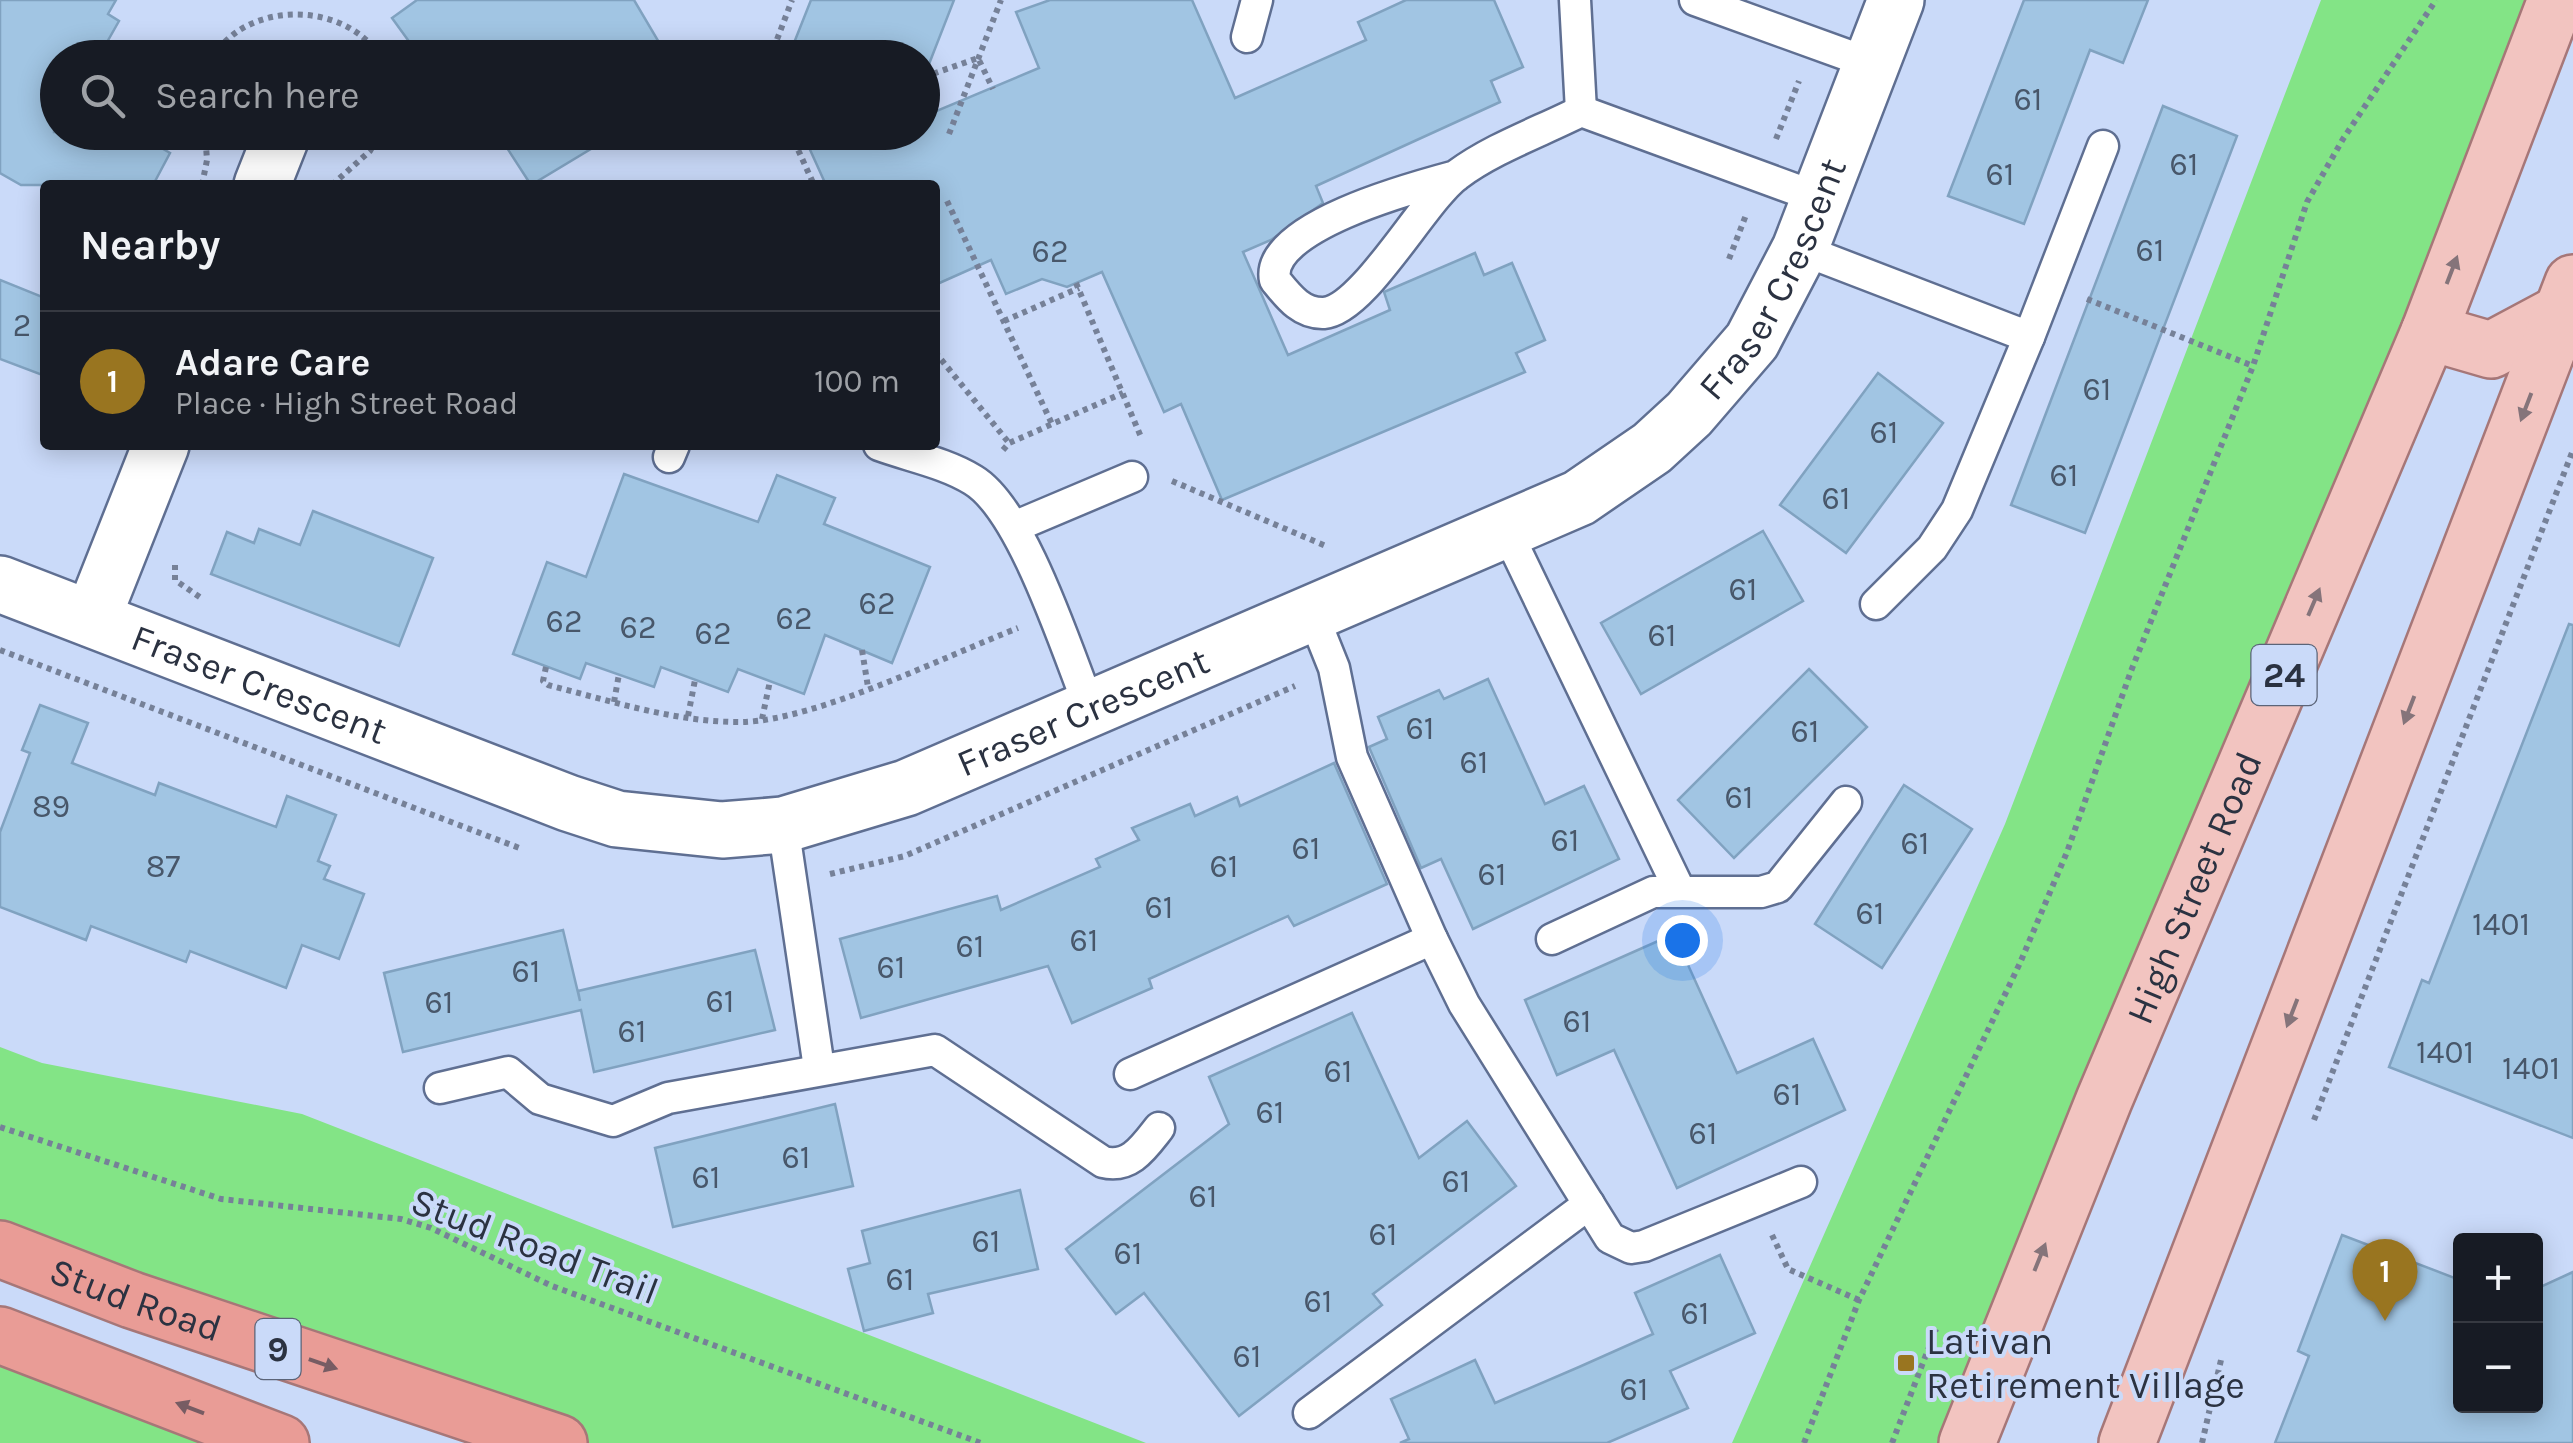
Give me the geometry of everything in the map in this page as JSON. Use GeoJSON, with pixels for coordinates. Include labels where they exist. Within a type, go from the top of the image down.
{"type":"FeatureCollection","features":[{"type":"Feature","properties":{"kind":"highway","name":"Stud Road"},"geometry":{"type":"LineString","coordinates":[[0,1249],[132,1300],[559,1443]]}},
{"type":"Feature","properties":{"kind":"highway","name":"9"},"geometry":{"type":"LineString","coordinates":[[0,1335],[281,1443]]}},
{"type":"Feature","properties":{"kind":"main road","name":"High Street Road"},"geometry":{"type":"LineString","coordinates":[[1967,1443],[2104,1100],[2428,332],[2556,0]]}},
{"type":"Feature","properties":{"kind":"main road"},"geometry":{"type":"LineString","coordinates":[[2428,332],[2491,350],[2567,298]]}},
{"type":"Feature","properties":{"kind":"main road"},"geometry":{"type":"LineString","coordinates":[[2127,1443],[2567,298]]}},
{"type":"Feature","properties":{"kind":"street","name":"Fraser Crescent"},"geometry":{"type":"LineString","coordinates":[[0,584],[492,776],[617,818],[722,830],[783,825],[906,788],[1506,530],[1578,498],[1616,474],[1689,414],[1752,341],[1800,250],[1896,0]]}},
{"type":"Feature","properties":{"kind":"street"},"geometry":{"type":"LineString","coordinates":[[264,180],[276,150]]}},
{"type":"Feature","properties":{"kind":"street"},"geometry":{"type":"LineString","coordinates":[[92,619],[159,450]]}},
{"type":"Feature","properties":{"kind":"lane"},"geometry":{"type":"LineString","coordinates":[[1247,37],[1258,0]]}},
{"type":"Feature","properties":{"kind":"lane"},"geometry":{"type":"LineString","coordinates":[[1576,0],[1582,111]]}},
{"type":"Feature","properties":{"kind":"lane"},"geometry":{"type":"LineString","coordinates":[[1695,0],[1872,64]]}},
{"type":"Feature","properties":{"kind":"lane"},"geometry":{"type":"LineString","coordinates":[[1456,176],[1360,289],[1338,308],[1319,312],[1302,308],[1275,280],[1274,263],[1284,246],[1374,200],[1456,176],[1582,111],[1819,198]]}},
{"type":"Feature","properties":{"kind":"lane"},"geometry":{"type":"LineString","coordinates":[[1876,604],[1932,548],[1957,510],[2103,146]]}},
{"type":"Feature","properties":{"kind":"lane"},"geometry":{"type":"LineString","coordinates":[[1800,250],[2028,337]]}},
{"type":"Feature","properties":{"kind":"lane"},"geometry":{"type":"LineString","coordinates":[[892,450],[975,481],[990,492],[1014,527],[1091,711]]}},
{"type":"Feature","properties":{"kind":"lane"},"geometry":{"type":"LineString","coordinates":[[1014,527],[1145,476]]}},
{"type":"Feature","properties":{"kind":"lane"},"geometry":{"type":"LineString","coordinates":[[1506,530],[1679,889]]}},
{"type":"Feature","properties":{"kind":"lane"},"geometry":{"type":"LineString","coordinates":[[1312,613],[1334,668],[1352,756],[1432,940],[1464,1004],[1610,1238],[1631,1248],[1758,1202],[1801,1182]]}},
{"type":"Feature","properties":{"kind":"lane"},"geometry":{"type":"LineString","coordinates":[[1552,939],[1653,892],[1761,892],[1778,887],[1846,802]]}},
{"type":"Feature","properties":{"kind":"lane"},"geometry":{"type":"LineString","coordinates":[[783,825],[819,1068]]}},
{"type":"Feature","properties":{"kind":"lane"},"geometry":{"type":"LineString","coordinates":[[1130,1074],[1432,940]]}},
{"type":"Feature","properties":{"kind":"lane"},"geometry":{"type":"LineString","coordinates":[[440,1088],[508,1072],[540,1099],[613,1121],[650,1102],[819,1068],[935,1050],[1111,1164],[1138,1155],[1159,1128]]}},
{"type":"Feature","properties":{"kind":"lane"},"geometry":{"type":"LineString","coordinates":[[1309,1413],[1589,1204]]}},
{"type":"Feature","properties":{"kind":"path"},"geometry":{"type":"LineString","coordinates":[[777,40],[792,0]]}},
{"type":"Feature","properties":{"kind":"path"},"geometry":{"type":"LineString","coordinates":[[949,134],[1001,0]]}},
{"type":"Feature","properties":{"kind":"path"},"geometry":{"type":"LineString","coordinates":[[1804,1443],[1859,1300],[2020,963],[2067,852],[2131,672],[2253,366],[2321,174],[2436,0]]}},
{"type":"Feature","properties":{"kind":"path"},"geometry":{"type":"LineString","coordinates":[[222,40],[239,23],[290,5],[336,13],[372,40]]}},
{"type":"Feature","properties":{"kind":"path"},"geometry":{"type":"LineString","coordinates":[[940,71],[978,58]]}},
{"type":"Feature","properties":{"kind":"path"},"geometry":{"type":"LineString","coordinates":[[978,58],[993,88]]}},
{"type":"Feature","properties":{"kind":"path"},"geometry":{"type":"LineString","coordinates":[[1773,146],[1801,74]]}},
{"type":"Feature","properties":{"kind":"path"},"geometry":{"type":"LineString","coordinates":[[203,180],[206,150]]}},
{"type":"Feature","properties":{"kind":"path"},"geometry":{"type":"LineString","coordinates":[[338,180],[369,150]]}},
{"type":"Feature","properties":{"kind":"path"},"geometry":{"type":"LineString","coordinates":[[798,150],[812,180]]}},
{"type":"Feature","properties":{"kind":"path"},"geometry":{"type":"LineString","coordinates":[[948,202],[1052,424]]}},
{"type":"Feature","properties":{"kind":"path"},"geometry":{"type":"LineString","coordinates":[[1724,270],[1749,207]]}},
{"type":"Feature","properties":{"kind":"path"},"geometry":{"type":"LineString","coordinates":[[2049,284],[2253,366]]}},
{"type":"Feature","properties":{"kind":"path"},"geometry":{"type":"LineString","coordinates":[[1004,321],[1077,286],[1143,442]]}},
{"type":"Feature","properties":{"kind":"path"},"geometry":{"type":"LineString","coordinates":[[940,358],[1009,443]]}},
{"type":"Feature","properties":{"kind":"path"},"geometry":{"type":"LineString","coordinates":[[975,481],[1009,443],[1122,393]]}},
{"type":"Feature","properties":{"kind":"path"},"geometry":{"type":"LineString","coordinates":[[2307,1133],[2322,1104],[2573,450]]}},
{"type":"Feature","properties":{"kind":"path"},"geometry":{"type":"LineString","coordinates":[[1145,476],[1332,548],[1315,556]]}},
{"type":"Feature","properties":{"kind":"path"},"geometry":{"type":"LineString","coordinates":[[161,554],[176,560],[175,580],[205,600]]}},
{"type":"Feature","properties":{"kind":"path"},"geometry":{"type":"LineString","coordinates":[[546,667],[543,681],[548,685],[614,702],[688,716],[762,720],[868,687],[1052,615]]}},
{"type":"Feature","properties":{"kind":"path"},"geometry":{"type":"LineString","coordinates":[[862,650],[868,687]]}},
{"type":"Feature","properties":{"kind":"path"},"geometry":{"type":"LineString","coordinates":[[614,702],[618,674]]}},
{"type":"Feature","properties":{"kind":"path"},"geometry":{"type":"LineString","coordinates":[[814,877],[905,856],[1310,679]]}},
{"type":"Feature","properties":{"kind":"path"},"geometry":{"type":"LineString","coordinates":[[688,716],[695,680]]}},
{"type":"Feature","properties":{"kind":"path"},"geometry":{"type":"LineString","coordinates":[[762,720],[770,681]]}},
{"type":"Feature","properties":{"kind":"path","name":"Stud Road Trail"},"geometry":{"type":"LineString","coordinates":[[0,1127],[220,1199],[401,1220],[431,1228],[552,1286],[981,1443]]}},
{"type":"Feature","properties":{"kind":"path"},"geometry":{"type":"LineString","coordinates":[[1758,1202],[1788,1269],[1859,1300]]}},
{"type":"Feature","properties":{"kind":"path"},"geometry":{"type":"LineString","coordinates":[[1892,1443],[1936,1329]]}},
{"type":"Feature","properties":{"kind":"path"},"geometry":{"type":"LineString","coordinates":[[2202,1443],[2225,1348]]}},
{"type":"Feature","properties":{"kind":"green space"},"geometry":{"type":"Polygon","coordinates":[[[2321,0],[2556,0],[1967,1443],[1732,1443],[2005,824],[2321,0]]]}},
{"type":"Feature","properties":{"kind":"green space"},"geometry":{"type":"Polygon","coordinates":[[[0,1047],[42,1063],[302,1114],[1146,1443],[559,1443],[0,1249],[0,1047]]]}},
{"type":"Feature","properties":{"kind":"green space"},"geometry":{"type":"Polygon","coordinates":[[[0,1335],[281,1443],[0,1443],[0,1335]]]}},
{"type":"Feature","properties":{"kind":"building"},"geometry":{"type":"Polygon","coordinates":[[[0,0],[116,0],[108,14],[119,21],[108,40],[40,40],[40,150],[165,150],[170,153],[156,180],[40,180],[40,185],[21,185],[0,173],[0,0]]]}},
{"type":"Feature","properties":{"kind":"building"},"geometry":{"type":"Polygon","coordinates":[[[417,0],[634,0],[658,40],[408,40],[392,18],[417,0]]]}},
{"type":"Feature","properties":{"kind":"building"},"geometry":{"type":"Polygon","coordinates":[[[811,0],[954,0],[938,40],[795,40],[811,0]]]}},
{"type":"Feature","properties":{"kind":"building"},"geometry":{"type":"Polygon","coordinates":[[[1050,0],[1192,0],[1235,98],[1366,40],[1358,22],[1406,0],[1494,0],[1523,67],[1491,81],[1500,102],[1316,186],[1323,203],[1271,240],[1243,252],[1288,355],[1390,310],[1384,292],[1475,253],[1484,275],[1512,263],[1545,340],[1516,353],[1525,372],[1222,500],[1181,404],[1164,412],[1102,272],[1067,287],[1042,279],[1006,294],[991,260],[940,283],[940,180],[824,180],[810,150],[940,150],[940,109],[1039,68],[1016,12],[1050,0]]]}},
{"type":"Feature","properties":{"kind":"building"},"geometry":{"type":"Polygon","coordinates":[[[2024,0],[2148,0],[2123,63],[2090,50],[2024,224],[1948,196],[2024,0]]]}},
{"type":"Feature","properties":{"kind":"building"},"geometry":{"type":"Polygon","coordinates":[[[2163,106],[2237,136],[2085,533],[2011,505],[2163,106]]]}},
{"type":"Feature","properties":{"kind":"building"},"geometry":{"type":"Polygon","coordinates":[[[508,150],[589,150],[539,180],[528,180],[508,150]]]}},
{"type":"Feature","properties":{"kind":"building"},"geometry":{"type":"Polygon","coordinates":[[[0,280],[40,296],[40,374],[0,359],[0,280]]]}},
{"type":"Feature","properties":{"kind":"building"},"geometry":{"type":"Polygon","coordinates":[[[1878,373],[1943,423],[1846,553],[1780,505],[1878,373]]]}},
{"type":"Feature","properties":{"kind":"building"},"geometry":{"type":"Polygon","coordinates":[[[624,474],[758,522],[777,475],[835,498],[824,524],[930,567],[892,663],[825,635],[804,694],[738,669],[728,692],[661,667],[654,687],[586,663],[580,679],[513,654],[547,562],[586,577],[624,474]]]}},
{"type":"Feature","properties":{"kind":"building"},"geometry":{"type":"Polygon","coordinates":[[[313,511],[433,558],[399,646],[211,574],[227,532],[254,543],[259,529],[300,545],[313,511]]]}},
{"type":"Feature","properties":{"kind":"building"},"geometry":{"type":"Polygon","coordinates":[[[1763,531],[1803,601],[1641,694],[1601,623],[1763,531]]]}},
{"type":"Feature","properties":{"kind":"building"},"geometry":{"type":"Polygon","coordinates":[[[2569,624],[2573,625],[2573,1138],[2389,1067],[2422,980],[2429,983],[2569,624]]]}},
{"type":"Feature","properties":{"kind":"building"},"geometry":{"type":"Polygon","coordinates":[[[1809,669],[1867,727],[1734,858],[1678,800],[1809,669]]]}},
{"type":"Feature","properties":{"kind":"building"},"geometry":{"type":"Polygon","coordinates":[[[1488,679],[1545,804],[1584,786],[1619,859],[1473,929],[1441,859],[1421,868],[1369,747],[1387,739],[1378,717],[1439,690],[1444,699],[1488,679]]]}},
{"type":"Feature","properties":{"kind":"building"},"geometry":{"type":"Polygon","coordinates":[[[40,705],[88,723],[72,763],[155,795],[159,783],[276,827],[287,796],[336,815],[318,861],[330,866],[324,879],[364,894],[339,959],[302,945],[286,988],[190,951],[186,962],[91,926],[86,940],[0,907],[0,832],[30,753],[22,750],[40,705]]]}},
{"type":"Feature","properties":{"kind":"building"},"geometry":{"type":"Polygon","coordinates":[[[1334,763],[1387,884],[1294,926],[1288,916],[1149,979],[1152,988],[1072,1023],[1048,966],[861,1018],[840,939],[997,896],[1001,910],[1100,867],[1096,859],[1139,840],[1132,828],[1190,804],[1195,816],[1237,797],[1240,806],[1334,763]]]}},
{"type":"Feature","properties":{"kind":"building"},"geometry":{"type":"Polygon","coordinates":[[[1904,785],[1972,829],[1882,968],[1815,924],[1904,785]]]}},
{"type":"Feature","properties":{"kind":"building"},"geometry":{"type":"Polygon","coordinates":[[[563,930],[580,1001],[578,991],[755,950],[775,1030],[594,1072],[581,1010],[403,1052],[384,973],[563,930]]]}},
{"type":"Feature","properties":{"kind":"building"},"geometry":{"type":"Polygon","coordinates":[[[1674,934],[1737,1073],[1813,1039],[1845,1110],[1677,1188],[1614,1050],[1557,1075],[1525,1000],[1674,934]]]}},
{"type":"Feature","properties":{"kind":"building"},"geometry":{"type":"Polygon","coordinates":[[[1352,1013],[1419,1158],[1467,1121],[1516,1186],[1373,1294],[1382,1305],[1239,1416],[1144,1293],[1116,1314],[1066,1249],[1229,1124],[1209,1077],[1352,1013]]]}},
{"type":"Feature","properties":{"kind":"building"},"geometry":{"type":"Polygon","coordinates":[[[835,1104],[853,1186],[673,1227],[655,1148],[835,1104]]]}},
{"type":"Feature","properties":{"kind":"building"},"geometry":{"type":"Polygon","coordinates":[[[1020,1190],[1038,1269],[928,1294],[933,1313],[864,1331],[848,1269],[870,1263],[862,1231],[1020,1190]]]}},
{"type":"Feature","properties":{"kind":"building"},"geometry":{"type":"Polygon","coordinates":[[[2342,1235],[2453,1277],[2453,1413],[2543,1413],[2543,1286],[2573,1272],[2573,1443],[2275,1443],[2309,1356],[2298,1351],[2342,1235]]]}},
{"type":"Feature","properties":{"kind":"building"},"geometry":{"type":"Polygon","coordinates":[[[1720,1255],[1755,1333],[1670,1371],[1688,1408],[1607,1443],[1400,1443],[1409,1439],[1391,1399],[1475,1360],[1495,1403],[1579,1367],[1653,1334],[1635,1293],[1720,1255]]]}},
{"type":"Feature","properties":{"kind":"place","name":"Adare Care"},"geometry":{"type":"Point","coordinates":[2385,1321]}},
{"type":"Feature","properties":{"kind":"place","name":"Lativan Retirement Village"},"geometry":{"type":"Point","coordinates":[1906,1363]}}]}
